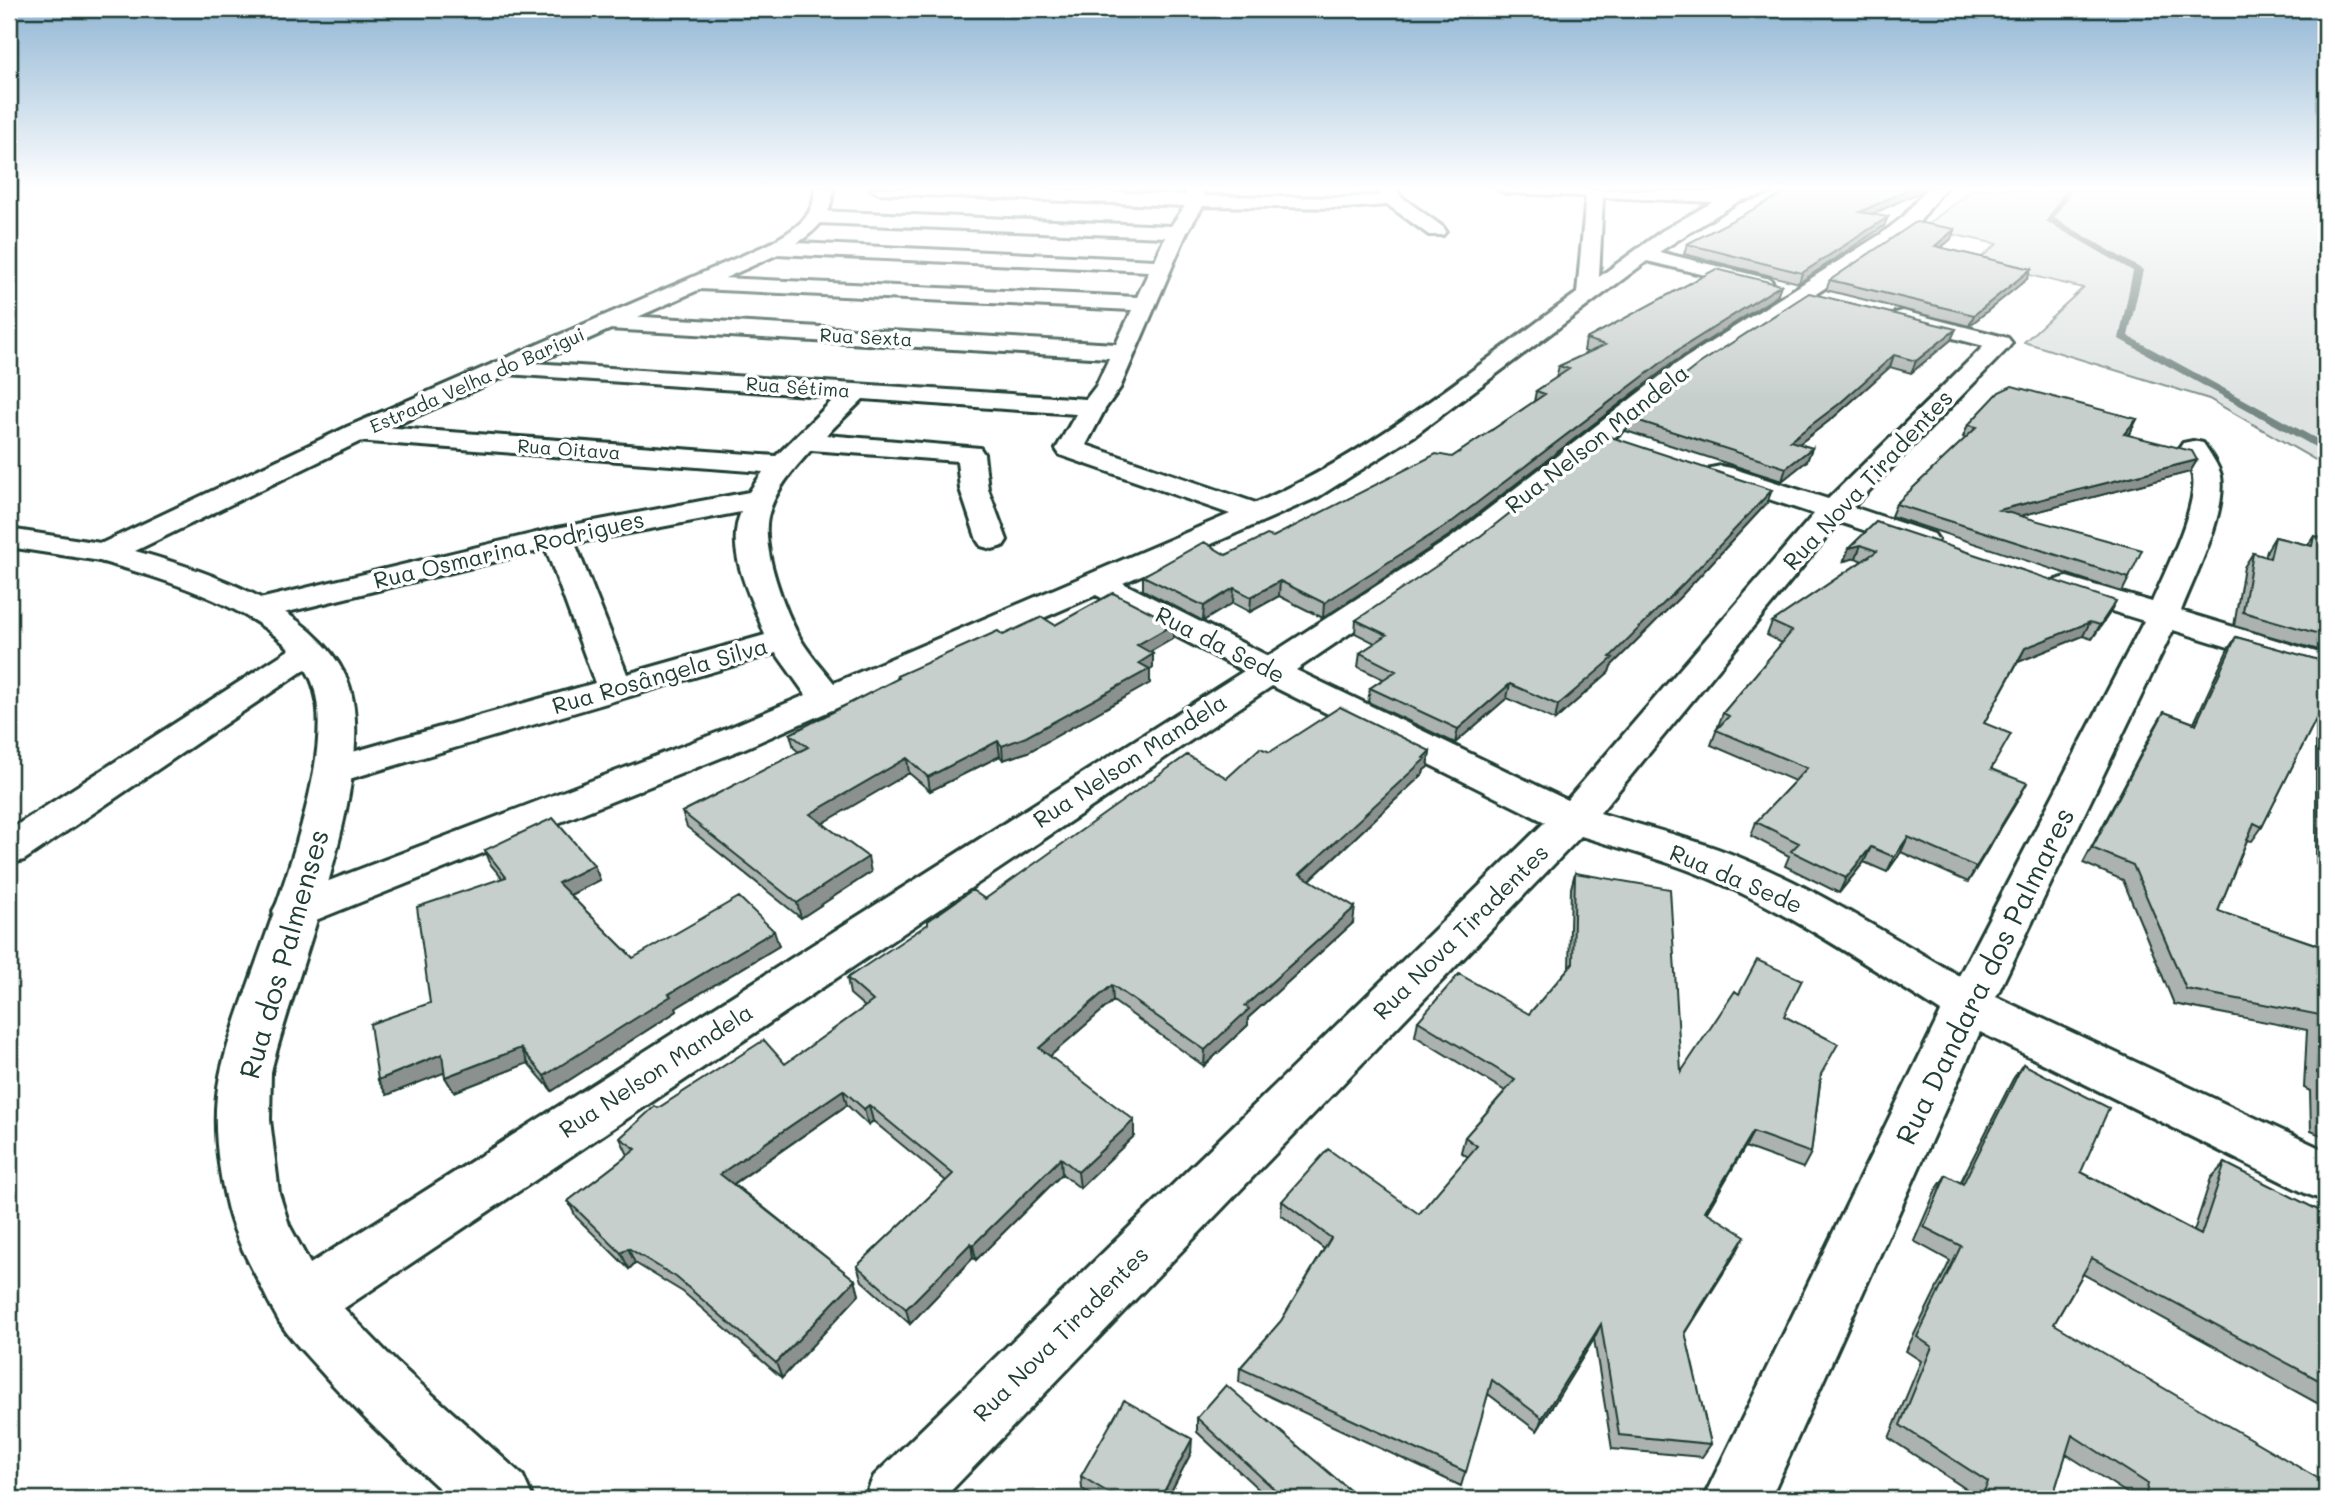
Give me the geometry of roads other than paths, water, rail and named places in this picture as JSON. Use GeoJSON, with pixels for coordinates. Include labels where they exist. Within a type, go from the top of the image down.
{"type":"FeatureCollection","features":[{"type":"Feature","properties":{"kind":"street","name":"Estrada Velha do Barigui"},"geometry":{"type":"LineString","coordinates":[[107,553],[356,433],[753,258]]}},
{"type":"Feature","properties":{"kind":"street"},"geometry":{"type":"LineString","coordinates":[[1012,258],[1162,265]]}},
{"type":"Feature","properties":{"kind":"street"},"geometry":{"type":"LineString","coordinates":[[1165,258],[1108,388],[1093,407],[1070,449],[1258,513]]}},
{"type":"Feature","properties":{"kind":"street"},"geometry":{"type":"LineString","coordinates":[[1587,298],[1590,258]]}},
{"type":"Feature","properties":{"kind":"street"},"geometry":{"type":"LineString","coordinates":[[295,911],[732,740],[1308,491],[1365,457],[1638,258]]}},
{"type":"Feature","properties":{"kind":"street"},"geometry":{"type":"LineString","coordinates":[[1662,258],[1815,296]]}},
{"type":"Feature","properties":{"kind":"street","name":"Rua Nelson Mandela"},"geometry":{"type":"LineString","coordinates":[[301,1303],[1462,543],[1685,369],[1815,296],[1862,258]]}},
{"type":"Feature","properties":{"kind":"street"},"geometry":{"type":"LineString","coordinates":[[699,283],[1145,304]]}},
{"type":"Feature","properties":{"kind":"street","name":"Rua Nova Tiradentes"},"geometry":{"type":"LineString","coordinates":[[897,1499],[1573,819],[1833,510],[2000,342],[1881,313]]}},
{"type":"Feature","properties":{"kind":"street","name":"Rua Sexta"},"geometry":{"type":"LineString","coordinates":[[608,322],[1124,352]]}},
{"type":"Feature","properties":{"kind":"street","name":"Rua Sétima"},"geometry":{"type":"LineString","coordinates":[[502,368],[1093,407]]}},
{"type":"Feature","properties":{"kind":"street","name":"Rua Rosângela Silva"},"geometry":{"type":"LineString","coordinates":[[335,769],[784,640],[754,556],[751,535],[754,515],[783,465],[857,391]]}},
{"type":"Feature","properties":{"kind":"street","name":"Rua Oitava"},"geometry":{"type":"LineString","coordinates":[[356,433],[783,465]]}},
{"type":"Feature","properties":{"kind":"street"},"geometry":{"type":"LineString","coordinates":[[1602,435],[1640,447]]}},
{"type":"Feature","properties":{"kind":"street"},"geometry":{"type":"LineString","coordinates":[[806,442],[970,454],[974,489],[992,540]]}},
{"type":"Feature","properties":{"kind":"street","name":"Rua Dandara dos Palmares"},"geometry":{"type":"LineString","coordinates":[[1736,1499],[1968,1005],[2162,618],[2199,525],[2207,497],[2207,474],[2193,449]]}},
{"type":"Feature","properties":{"kind":"street"},"geometry":{"type":"LineString","coordinates":[[1692,464],[1951,549]]}},
{"type":"Feature","properties":{"kind":"street","name":"Rua Osmarina Rodrigues"},"geometry":{"type":"LineString","coordinates":[[259,609],[557,537],[761,499]]}},
{"type":"Feature","properties":{"kind":"street"},"geometry":{"type":"LineString","coordinates":[[557,537],[615,689]]}},
{"type":"Feature","properties":{"kind":"street","name":"Rua dos Palmenses"},"geometry":{"type":"LineString","coordinates":[[9,538],[107,553],[201,583],[259,609],[310,651],[328,677],[336,701],[339,730],[335,769],[295,911],[262,1008],[244,1084],[246,1161],[261,1230],[301,1303],[368,1380],[500,1499]]}},
{"type":"Feature","properties":{"kind":"street"},"geometry":{"type":"LineString","coordinates":[[2043,579],[2162,618],[2326,666]]}},
{"type":"Feature","properties":{"kind":"street","name":"Rua da Sede"},"geometry":{"type":"LineString","coordinates":[[1098,583],[1268,670],[1573,819],[1704,860],[1768,889],[1844,930],[1968,1005],[2326,1177]]}},
{"type":"Feature","properties":{"kind":"street"},"geometry":{"type":"LineString","coordinates":[[784,640],[828,700]]}},
{"type":"Feature","properties":{"kind":"street"},"geometry":{"type":"LineString","coordinates":[[9,850],[310,651]]}},
{"type":"Feature","properties":{"kind":"waterway"},"geometry":{"type":"LineString","coordinates":[[2118,258],[2138,270],[2123,337],[2326,449]]}}]}
